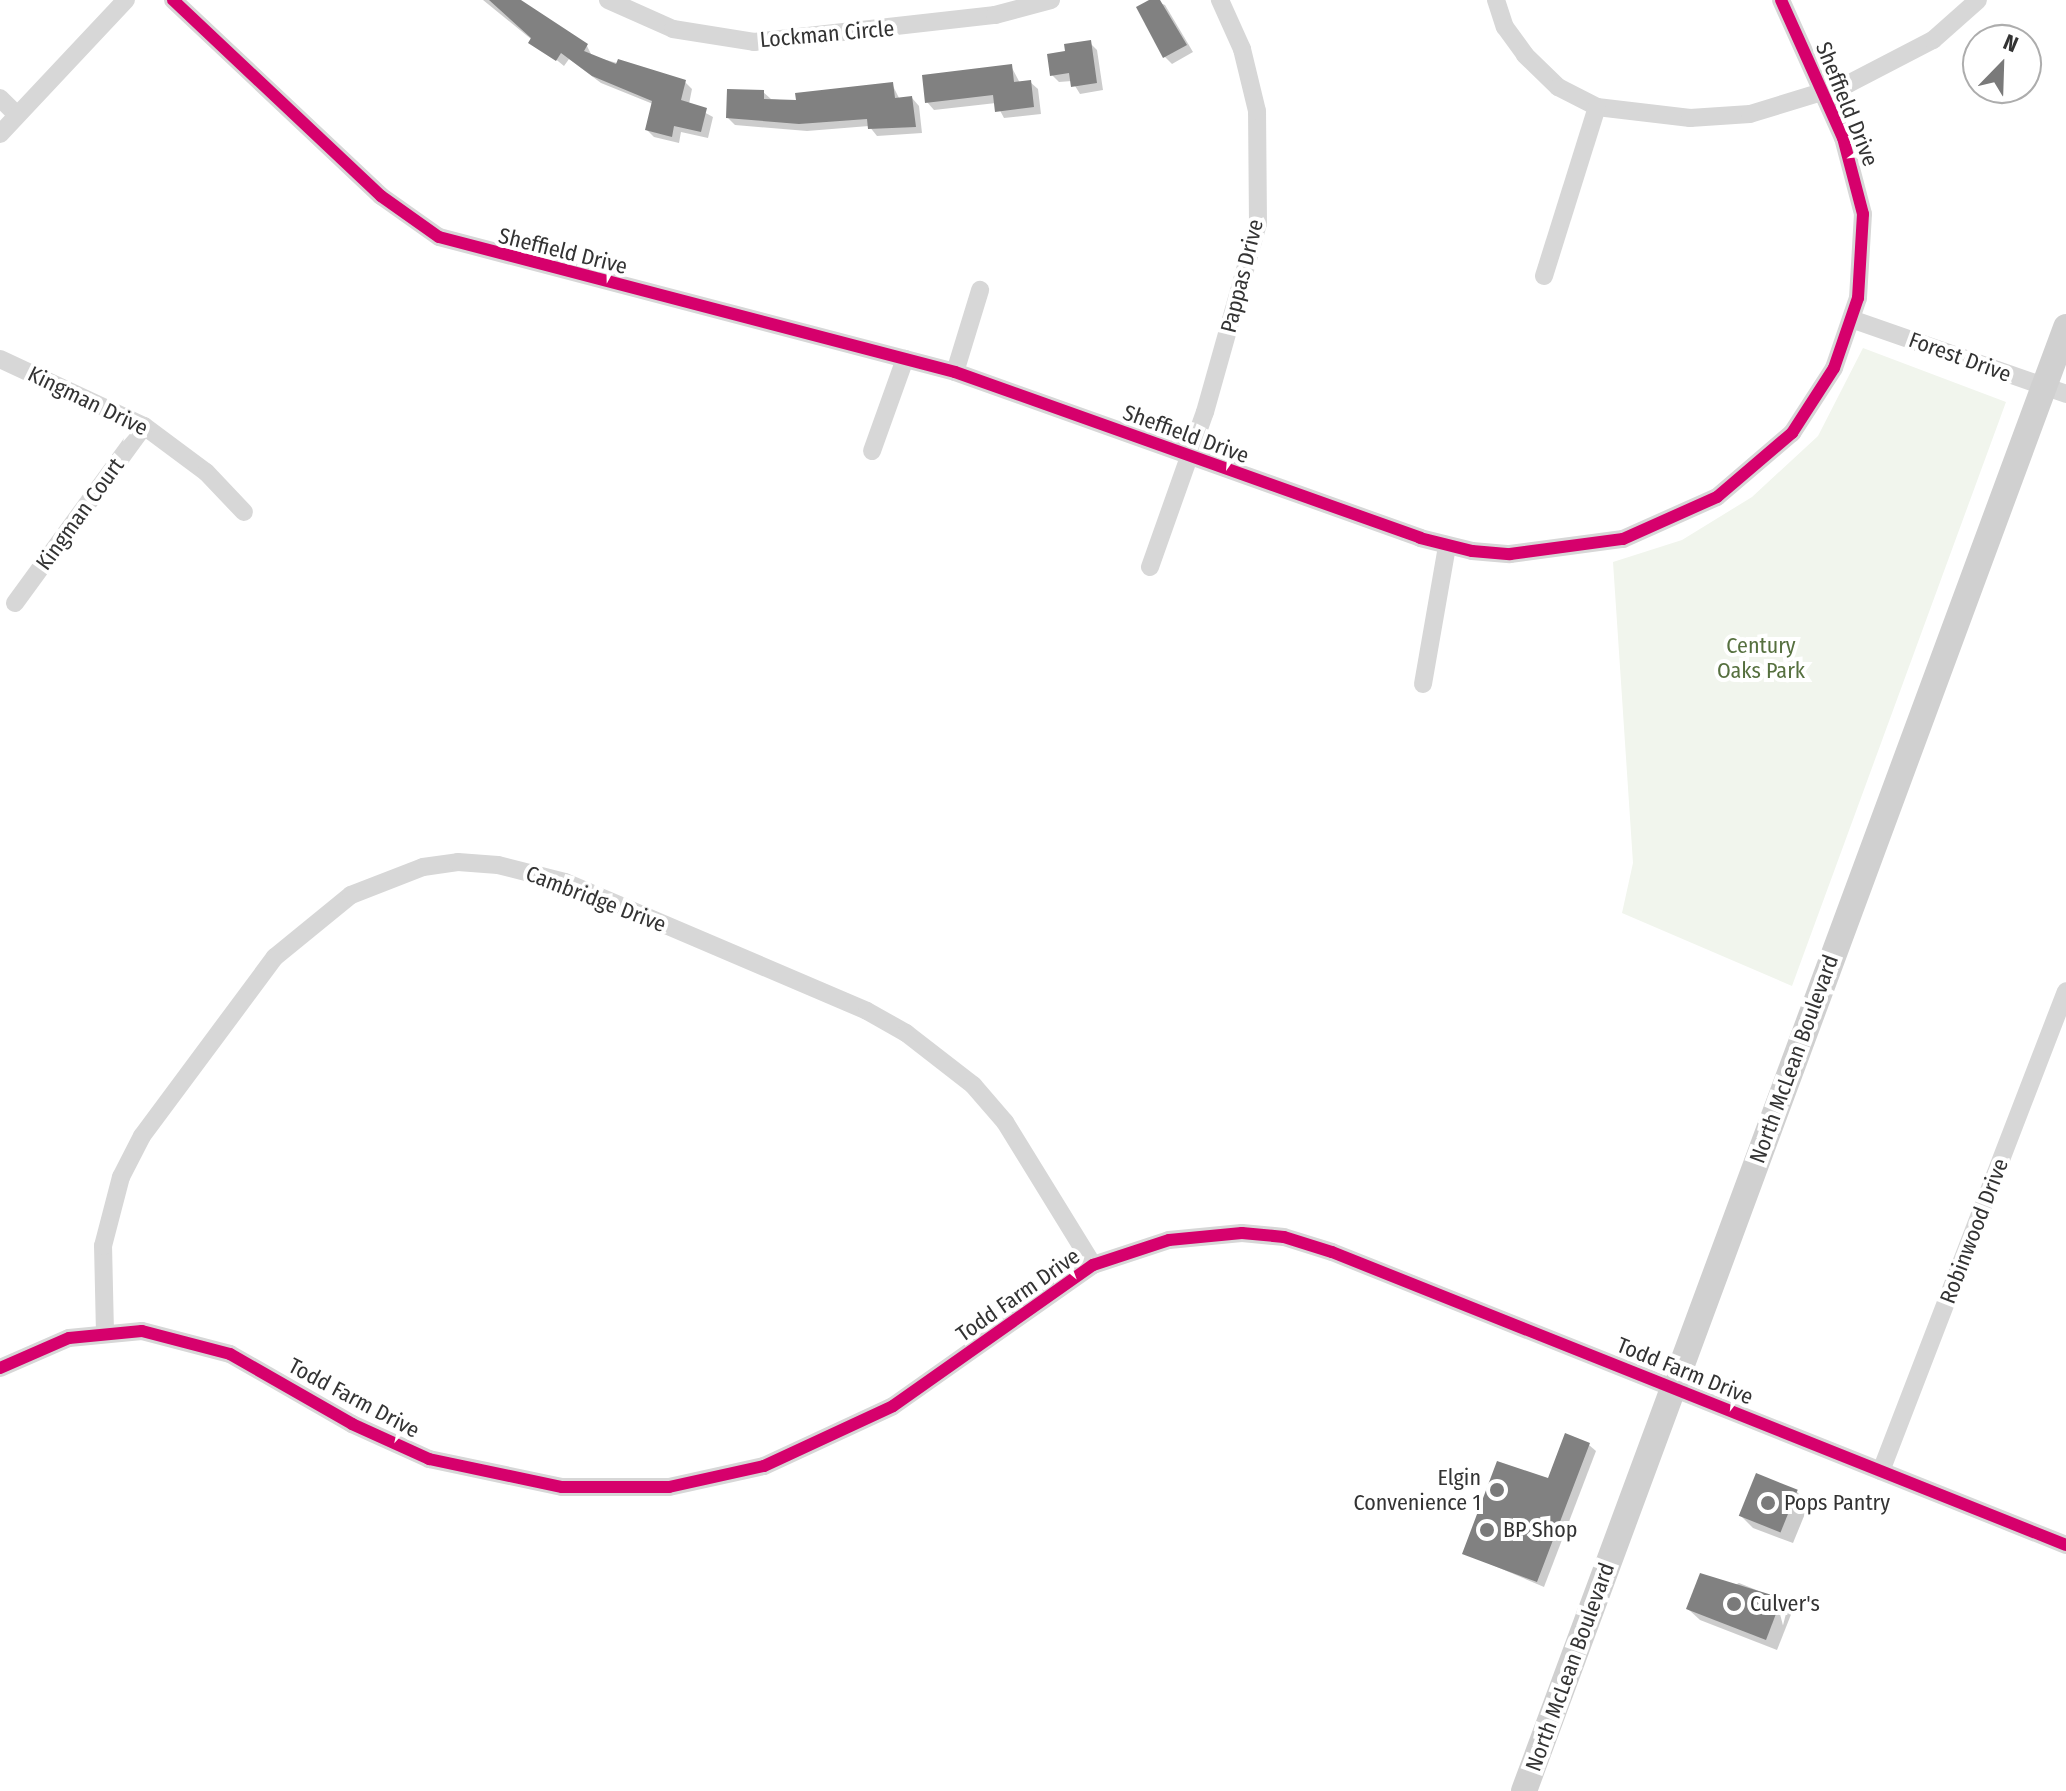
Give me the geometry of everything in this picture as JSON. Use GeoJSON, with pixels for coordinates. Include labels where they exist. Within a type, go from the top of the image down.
{"type":"FeatureCollection","features":[{"type":"Feature","properties":{"kind":"main road","name":"North McLean Boulevard"},"geometry":{"type":"LineString","coordinates":[[1524,1791],[1672,1387],[2054,390],[2066,327]]}},
{"type":"Feature","properties":{"kind":"street"},"geometry":{"type":"LineString","coordinates":[[0,134],[126,0]]}},
{"type":"Feature","properties":{"kind":"street","name":"Sheffield Drive"},"geometry":{"type":"LineString","coordinates":[[173,0],[381,196],[439,237],[955,372],[1447,547],[1510,554],[1586,548],[1654,529],[1717,497],[1792,433],[1834,368],[1854,320],[1863,214],[1851,161],[1824,92],[1781,0]]}},
{"type":"Feature","properties":{"kind":"street","name":"Lockman Circle"},"geometry":{"type":"LineString","coordinates":[[608,0],[673,29],[754,42],[982,17],[1051,0]]}},
{"type":"Feature","properties":{"kind":"street","name":"Pappas Drive"},"geometry":{"type":"LineString","coordinates":[[1150,567],[1190,457],[1240,297],[1260,195],[1260,141],[1251,82],[1220,0]]}},
{"type":"Feature","properties":{"kind":"street"},"geometry":{"type":"LineString","coordinates":[[1496,0],[1505,27],[1541,73],[1597,107],[1655,116],[1721,117],[1750,114],[1824,92],[1933,40],[1978,0]]}},
{"type":"Feature","properties":{"kind":"street"},"geometry":{"type":"LineString","coordinates":[[0,98],[17,115]]}},
{"type":"Feature","properties":{"kind":"street"},"geometry":{"type":"LineString","coordinates":[[1544,276],[1597,107]]}},
{"type":"Feature","properties":{"kind":"street"},"geometry":{"type":"LineString","coordinates":[[955,372],[980,290]]}},
{"type":"Feature","properties":{"kind":"street","name":"Forest Drive"},"geometry":{"type":"LineString","coordinates":[[1854,320],[2054,390]]}},
{"type":"Feature","properties":{"kind":"street","name":"Kingman Drive"},"geometry":{"type":"LineString","coordinates":[[0,359],[144,426],[206,472],[244,512]]}},
{"type":"Feature","properties":{"kind":"street"},"geometry":{"type":"LineString","coordinates":[[872,451],[905,359]]}},
{"type":"Feature","properties":{"kind":"street","name":"Kingman Court"},"geometry":{"type":"LineString","coordinates":[[15,603],[144,426]]}},
{"type":"Feature","properties":{"kind":"street"},"geometry":{"type":"LineString","coordinates":[[1423,684],[1447,547]]}},
{"type":"Feature","properties":{"kind":"street","name":"Cambridge Drive"},"geometry":{"type":"LineString","coordinates":[[105,1333],[103,1246],[121,1177],[142,1136],[275,957],[351,895],[423,867],[458,862],[498,865],[565,882],[867,1011],[906,1033],[973,1085],[1005,1122],[1093,1265]]}},
{"type":"Feature","properties":{"kind":"street","name":"Robinwood Drive"},"geometry":{"type":"LineString","coordinates":[[1881,1471],[2066,991]]}},
{"type":"Feature","properties":{"kind":"street","name":"Todd Farm Drive"},"geometry":{"type":"LineString","coordinates":[[0,1368],[31,1351],[105,1333],[142,1331],[215,1348],[386,1441],[463,1469],[562,1487],[669,1487],[764,1466],[893,1406],[1093,1265],[1201,1234],[1284,1237],[1332,1252],[2066,1545]]}},
{"type":"Feature","properties":{"kind":"green space","name":"Century Oaks Park"},"geometry":{"type":"Polygon","coordinates":[[[1863,348],[2006,402],[1792,986],[1622,913],[1633,863],[1613,562],[1682,540],[1752,497],[1818,436],[1863,348]]]}},
{"type":"Feature","properties":{"kind":"building"},"geometry":{"type":"Polygon","coordinates":[[[489,0],[521,0],[588,44],[584,51],[616,64],[618,59],[686,80],[681,100],[707,108],[701,132],[674,126],[672,137],[645,130],[652,101],[592,76],[561,53],[556,61],[528,43],[531,38],[489,0]]]}},
{"type":"Feature","properties":{"kind":"building"},"geometry":{"type":"Polygon","coordinates":[[[1149,0],[1160,0],[1187,45],[1163,58],[1136,7],[1149,0]]]}},
{"type":"Feature","properties":{"kind":"building"},"geometry":{"type":"Polygon","coordinates":[[[1091,40],[1097,83],[1071,87],[1069,73],[1050,76],[1047,54],[1065,51],[1064,44],[1091,40]]]}},
{"type":"Feature","properties":{"kind":"building"},"geometry":{"type":"Polygon","coordinates":[[[1012,64],[1014,82],[1031,80],[1034,107],[995,112],[993,95],[925,103],[922,75],[1012,64]]]}},
{"type":"Feature","properties":{"kind":"building"},"geometry":{"type":"Polygon","coordinates":[[[893,82],[895,98],[912,96],[916,127],[868,129],[867,119],[799,124],[726,118],[727,89],[764,90],[764,99],[796,100],[795,93],[893,82]]]}},
{"type":"Feature","properties":{"kind":"building"},"geometry":{"type":"Polygon","coordinates":[[[1565,1433],[1590,1443],[1537,1582],[1462,1554],[1497,1461],[1548,1478],[1565,1433]]]}},
{"type":"Feature","properties":{"kind":"building","name":"Pops Pantry"},"geometry":{"type":"Polygon","coordinates":[[[1756,1473],[1798,1490],[1780,1533],[1739,1516],[1756,1473]]]}},
{"type":"Feature","properties":{"kind":"building","name":"Culver's"},"geometry":{"type":"Polygon","coordinates":[[[1700,1573],[1782,1598],[1766,1640],[1686,1609],[1700,1573]]]}},
{"type":"Feature","properties":{"kind":"cycle path"},"geometry":{"type":"LineString","coordinates":[[173,0],[381,196],[439,237],[955,372],[1420,538],[1472,551],[1510,554],[1623,539],[1717,497],[1792,433],[1834,368],[1858,298],[1863,214],[1843,138],[1781,0]]}},
{"type":"Feature","properties":{"kind":"cycle path"},"geometry":{"type":"LineString","coordinates":[[0,1368],[69,1338],[142,1331],[230,1354],[352,1424],[429,1459],[562,1487],[669,1487],[764,1466],[893,1406],[1093,1265],[1169,1240],[1242,1233],[1284,1237],[1332,1252],[2066,1545]]}},
{"type":"Feature","properties":{"kind":"place","name":"Elgin Convenience 1"},"geometry":{"type":"Point","coordinates":[1497,1490]}},
{"type":"Feature","properties":{"kind":"place","name":"Pops Pantry"},"geometry":{"type":"Point","coordinates":[1768,1503]}},
{"type":"Feature","properties":{"kind":"place","name":"BP Shop"},"geometry":{"type":"Point","coordinates":[1487,1530]}},
{"type":"Feature","properties":{"kind":"place","name":"Culver's"},"geometry":{"type":"Point","coordinates":[1734,1604]}}]}
